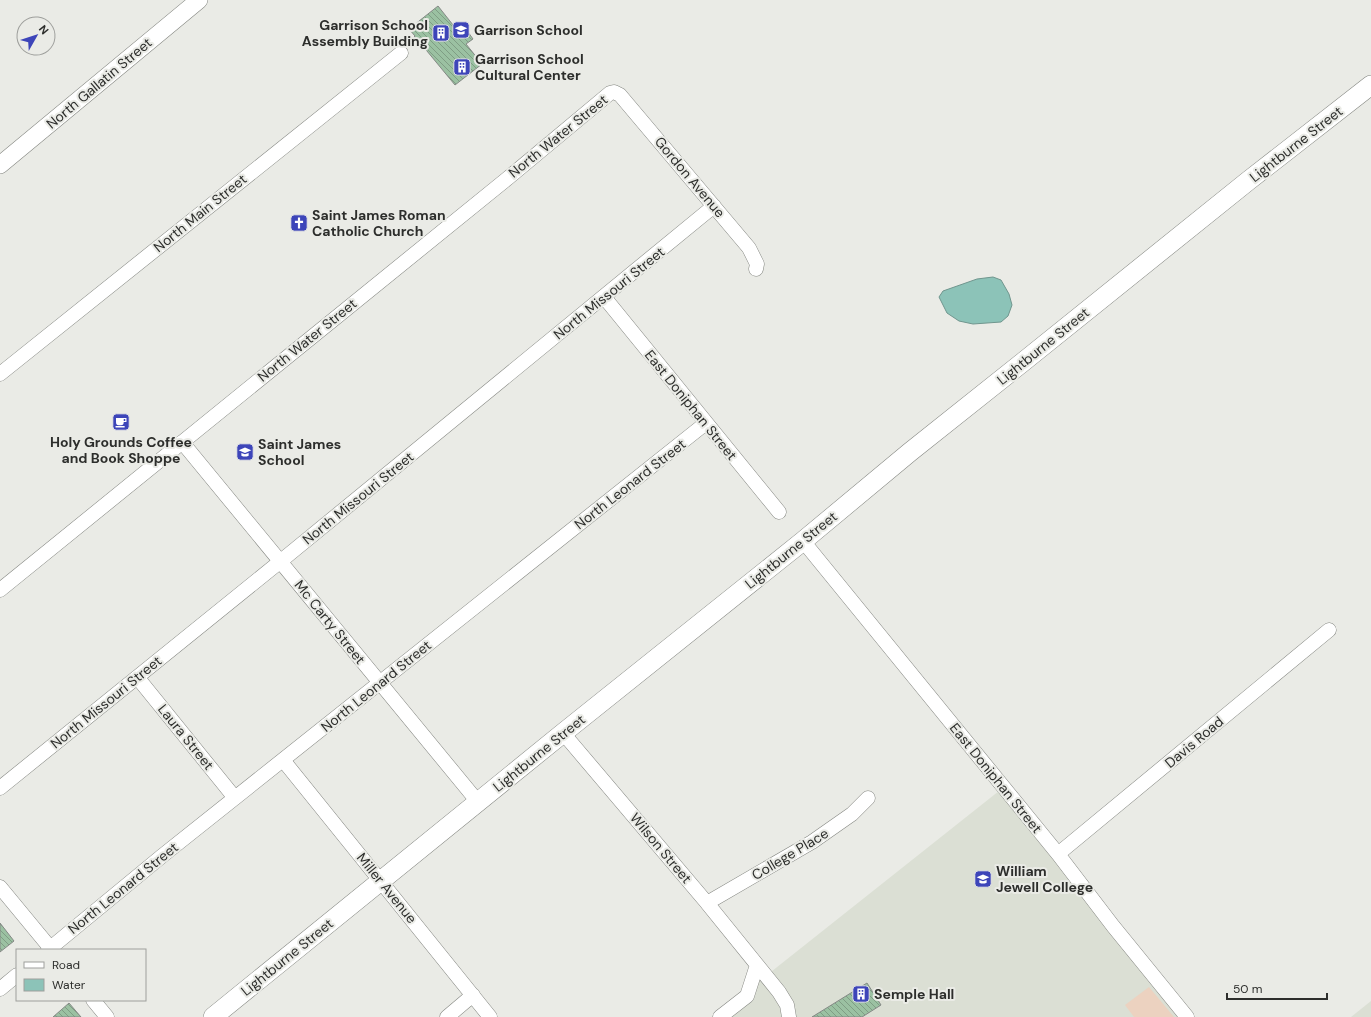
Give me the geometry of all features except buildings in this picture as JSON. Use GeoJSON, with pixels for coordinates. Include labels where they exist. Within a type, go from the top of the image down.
{"type":"FeatureCollection","features":[{"type":"Feature","properties":{"kind":"main road","name":"Lightburne Street"},"geometry":{"type":"LineString","coordinates":[[213,1017],[563,733],[803,541],[910,452],[1248,181],[1371,85]]}},
{"type":"Feature","properties":{"kind":"street","name":"North Gallatin Street"},"geometry":{"type":"LineString","coordinates":[[0,165],[199,0]]}},
{"type":"Feature","properties":{"kind":"street","name":"North Main Street"},"geometry":{"type":"LineString","coordinates":[[0,374],[400,53]]}},
{"type":"Feature","properties":{"kind":"street","name":"Gordon Avenue"},"geometry":{"type":"LineString","coordinates":[[614,92],[620,95],[749,248],[757,264],[756,269]]}},
{"type":"Feature","properties":{"kind":"street","name":"North Water Street"},"geometry":{"type":"LineString","coordinates":[[0,590],[508,178],[606,95],[614,92]]}},
{"type":"Feature","properties":{"kind":"street","name":"North Missouri Street"},"geometry":{"type":"LineString","coordinates":[[0,788],[714,206]]}},
{"type":"Feature","properties":{"kind":"street","name":"East Doniphan Street"},"geometry":{"type":"LineString","coordinates":[[604,297],[779,512]]}},
{"type":"Feature","properties":{"kind":"street","name":"North Leonard Street"},"geometry":{"type":"LineString","coordinates":[[50,949],[155,862],[706,423]]}},
{"type":"Feature","properties":{"kind":"street","name":"Mc Carty Street"},"geometry":{"type":"LineString","coordinates":[[182,442],[478,802]]}},
{"type":"Feature","properties":{"kind":"street","name":"East Doniphan Street"},"geometry":{"type":"LineString","coordinates":[[803,541],[1058,854],[1113,926],[1188,1017]]}},
{"type":"Feature","properties":{"kind":"street","name":"Davis Road"},"geometry":{"type":"LineString","coordinates":[[1058,854],[1329,630]]}},
{"type":"Feature","properties":{"kind":"street","name":"Laura Street"},"geometry":{"type":"LineString","coordinates":[[137,677],[235,798]]}},
{"type":"Feature","properties":{"kind":"street","name":"Wilson Street"},"geometry":{"type":"LineString","coordinates":[[563,733],[707,903],[779,992],[787,1005],[789,1017]]}},
{"type":"Feature","properties":{"kind":"street","name":"Miller Avenue"},"geometry":{"type":"LineString","coordinates":[[283,760],[490,1017]]}},
{"type":"Feature","properties":{"kind":"street","name":"College Place"},"geometry":{"type":"LineString","coordinates":[[707,903],[812,842],[852,814],[868,798]]}},
{"type":"Feature","properties":{"kind":"street"},"geometry":{"type":"LineString","coordinates":[[0,887],[50,949]]}},
{"type":"Feature","properties":{"kind":"street"},"geometry":{"type":"LineString","coordinates":[[720,1017],[747,996],[757,965]]}},
{"type":"Feature","properties":{"kind":"street"},"geometry":{"type":"LineString","coordinates":[[0,989],[16,976]]}},
{"type":"Feature","properties":{"kind":"street"},"geometry":{"type":"LineString","coordinates":[[447,1017],[473,995]]}},
{"type":"Feature","properties":{"kind":"street"},"geometry":{"type":"LineString","coordinates":[[94,1001],[107,1017]]}},
{"type":"Feature","properties":{"kind":"shaded area","name":"William Jewell College"},"geometry":{"type":"Polygon","coordinates":[[[1004,787],[1188,1017],[714,1017],[1004,787]]]}},
{"type":"Feature","properties":{"kind":"shaded area"},"geometry":{"type":"Polygon","coordinates":[[[1149,987],[1174,1017],[1134,1017],[1125,1005],[1149,987]]]}},
{"type":"Feature","properties":{"kind":"shaded area"},"geometry":{"type":"Polygon","coordinates":[[[1371,1001],[1371,1017],[1351,1017],[1371,1001]]]}},
{"type":"Feature","properties":{"kind":"water"},"geometry":{"type":"Polygon","coordinates":[[[993,277],[1001,280],[1009,294],[1012,305],[1008,316],[1001,322],[973,324],[959,321],[947,313],[939,297],[943,291],[977,279],[993,277]]]}},
{"type":"Feature","properties":{"kind":"place","name":"Garrison School"},"geometry":{"type":"Point","coordinates":[461,30]}},
{"type":"Feature","properties":{"kind":"place","name":"Garrison School Assembly Building"},"geometry":{"type":"Point","coordinates":[441,33]}},
{"type":"Feature","properties":{"kind":"place","name":"Garrison School Cultural Center"},"geometry":{"type":"Point","coordinates":[462,67]}},
{"type":"Feature","properties":{"kind":"place","name":"Saint James Roman Catholic Church"},"geometry":{"type":"Point","coordinates":[299,223]}},
{"type":"Feature","properties":{"kind":"place","name":"Holy Grounds Coffee and Book Shoppe"},"geometry":{"type":"Point","coordinates":[121,422]}},
{"type":"Feature","properties":{"kind":"place","name":"Saint James School"},"geometry":{"type":"Point","coordinates":[245,452]}},
{"type":"Feature","properties":{"kind":"place","name":"William Jewell College"},"geometry":{"type":"Point","coordinates":[983,879]}},
{"type":"Feature","properties":{"kind":"place","name":"Semple Hall"},"geometry":{"type":"Point","coordinates":[861,994]}}]}
